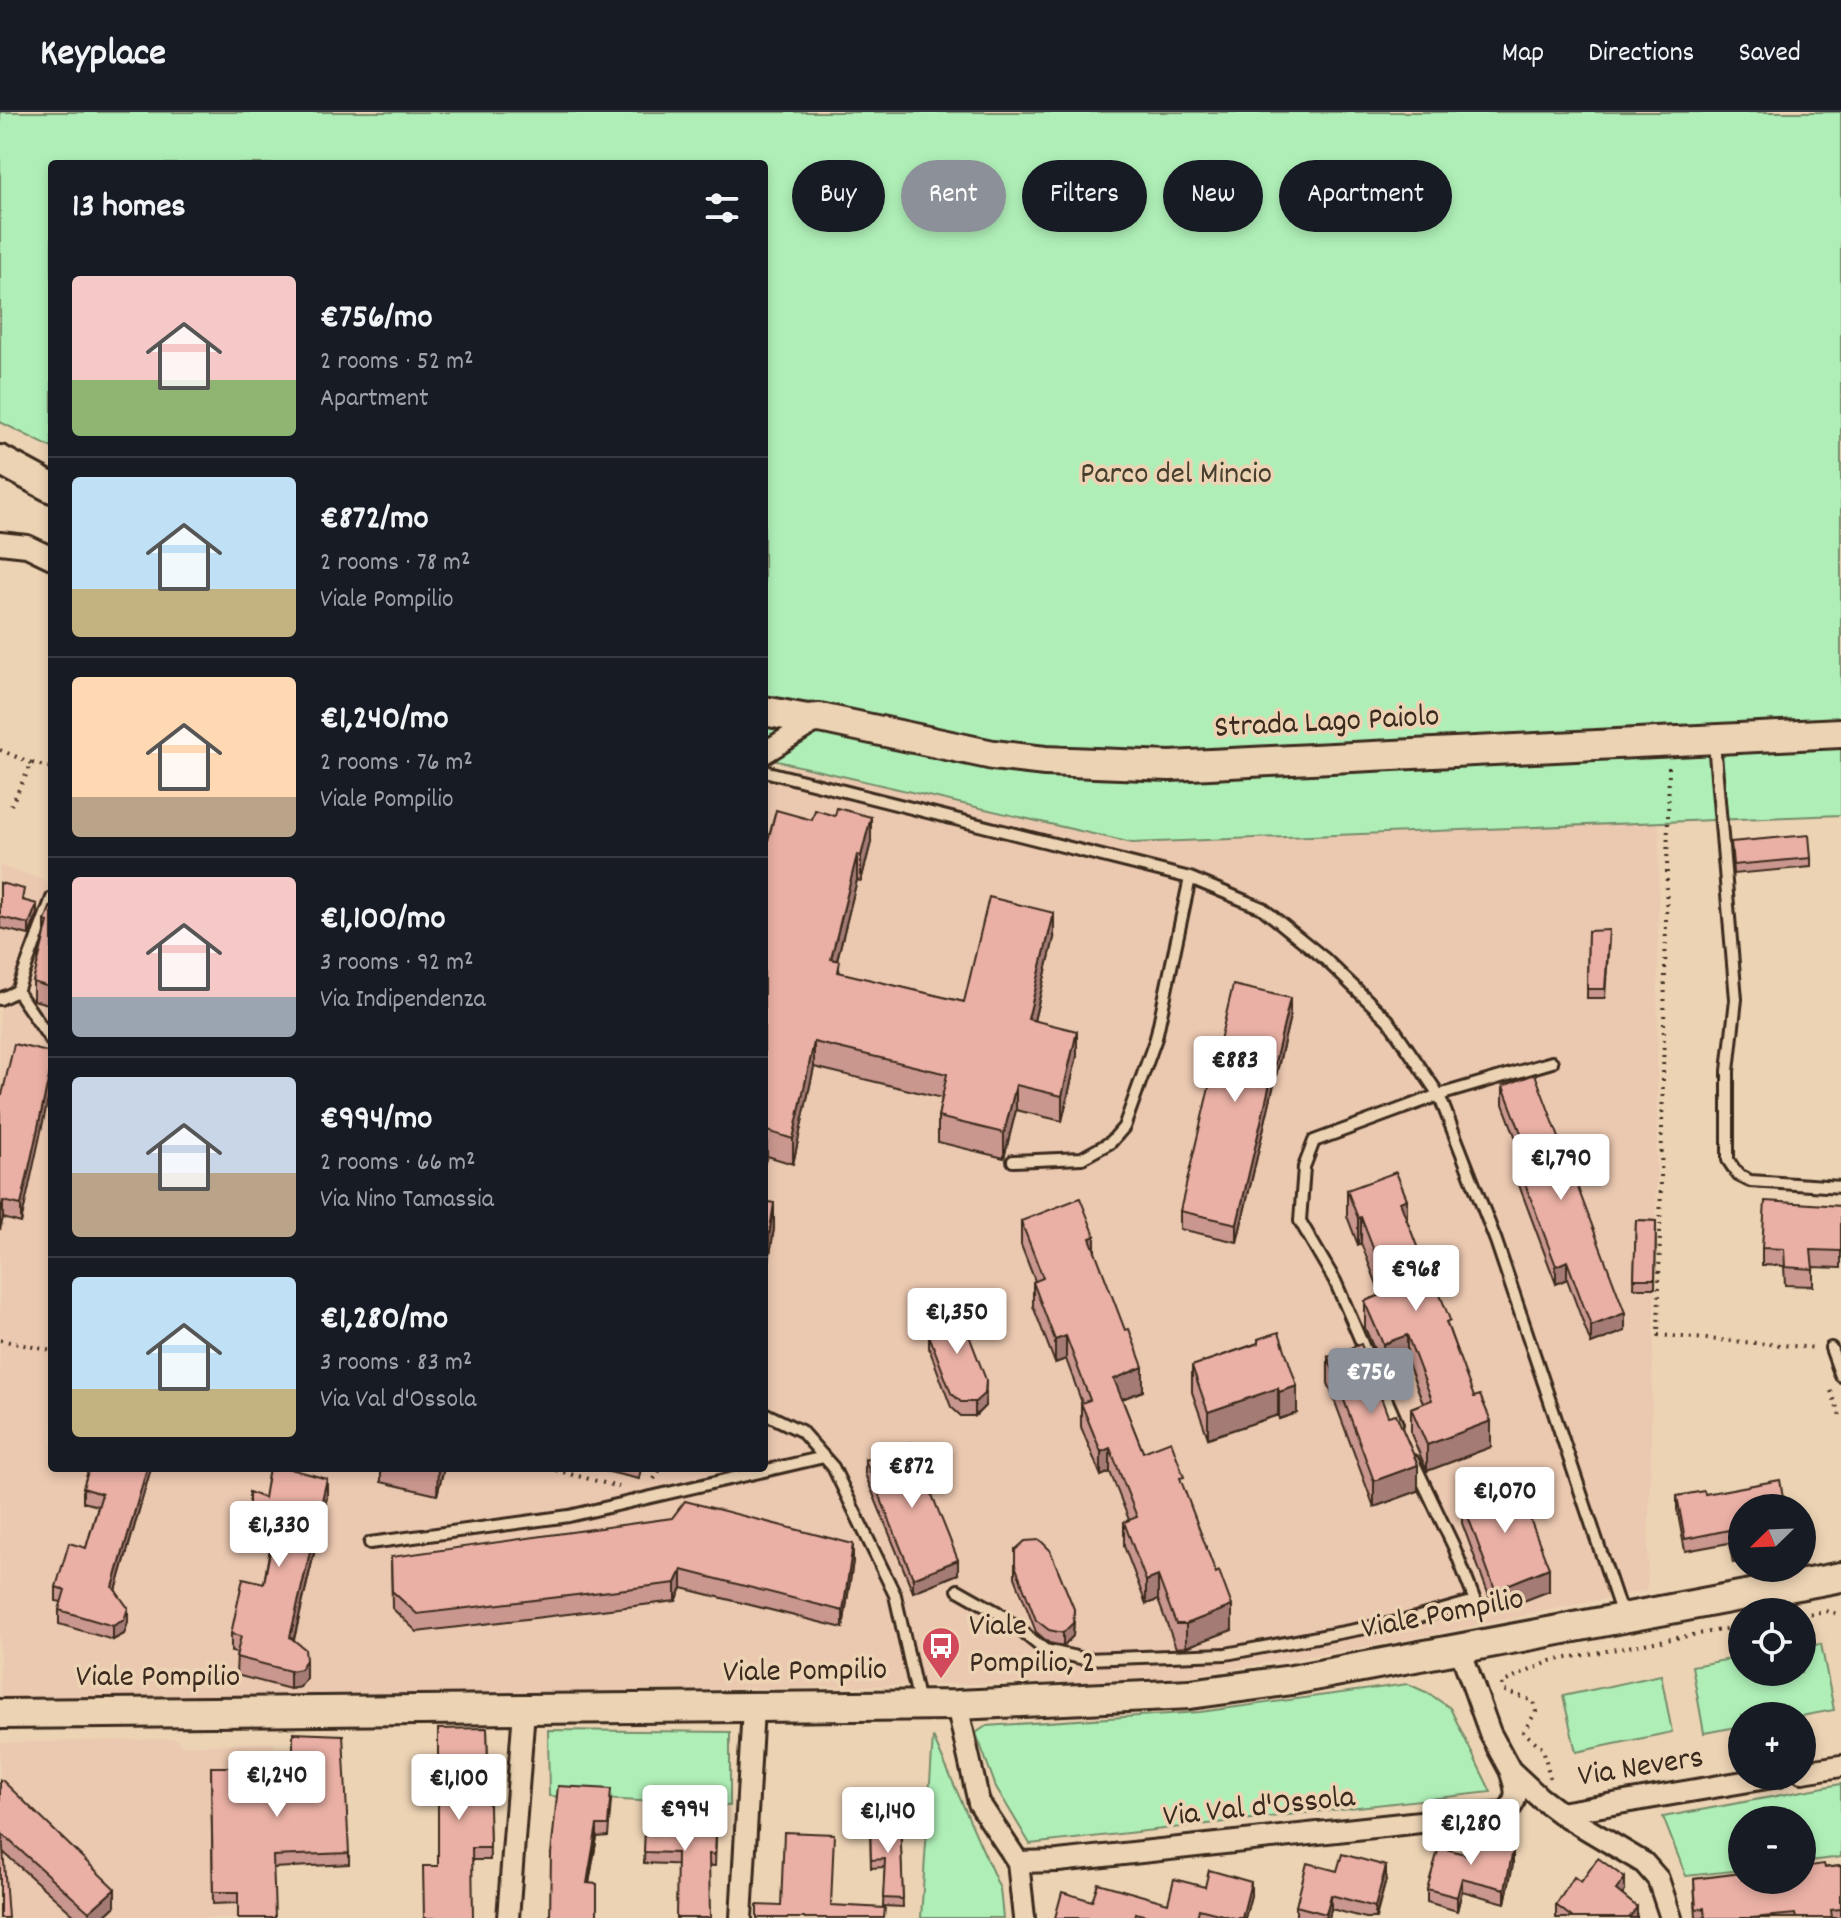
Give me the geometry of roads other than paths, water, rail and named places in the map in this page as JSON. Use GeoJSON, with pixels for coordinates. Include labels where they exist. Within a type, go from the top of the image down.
{"type":"FeatureCollection","features":[{"type":"Feature","properties":{"kind":"street"},"geometry":{"type":"LineString","coordinates":[[0,460],[48,486]]}},
{"type":"Feature","properties":{"kind":"street"},"geometry":{"type":"LineString","coordinates":[[0,543],[27,546],[48,556]]}},
{"type":"Feature","properties":{"kind":"street","name":"Strada Lago Paiolo"},"geometry":{"type":"LineString","coordinates":[[768,700],[820,718],[1006,757],[1170,766],[1841,733]]}},
{"type":"Feature","properties":{"kind":"street","name":"Strada Lago Paiolo"},"geometry":{"type":"LineString","coordinates":[[768,712],[807,719],[820,718]]}},
{"type":"Feature","properties":{"kind":"street"},"geometry":{"type":"LineString","coordinates":[[768,750],[820,718]]}},
{"type":"Feature","properties":{"kind":"street","name":"Viale Pompilio"},"geometry":{"type":"LineString","coordinates":[[0,1714],[920,1706],[1231,1690],[1841,1577]]}},
{"type":"Feature","properties":{"kind":"street"},"geometry":{"type":"LineString","coordinates":[[1460,1649],[1490,1733],[1510,1770],[1554,1808],[1644,1863],[1658,1879],[1671,1918]]}},
{"type":"Feature","properties":{"kind":"street"},"geometry":{"type":"LineString","coordinates":[[957,1705],[979,1803],[1018,1862],[1024,1918]]}},
{"type":"Feature","properties":{"kind":"street"},"geometry":{"type":"LineString","coordinates":[[741,1918],[753,1708]]}},
{"type":"Feature","properties":{"kind":"street"},"geometry":{"type":"LineString","coordinates":[[508,1918],[529,1710]]}},
{"type":"Feature","properties":{"kind":"street"},"geometry":{"type":"LineString","coordinates":[[1816,1770],[1841,1766]]}},
{"type":"Feature","properties":{"kind":"street","name":"Via Val d'Ossola"},"geometry":{"type":"LineString","coordinates":[[1018,1862],[1058,1861],[1504,1813],[1513,1807],[1516,1800],[1516,1786],[1510,1770]]}},
{"type":"Feature","properties":{"kind":"street","name":"Via Nevers"},"geometry":{"type":"LineString","coordinates":[[1554,1808],[1728,1783]]}},
{"type":"Feature","properties":{"kind":"lane"},"geometry":{"type":"LineString","coordinates":[[1714,740],[1736,999],[1728,1071],[1728,1160],[1738,1175],[1750,1181],[1841,1187]]}},
{"type":"Feature","properties":{"kind":"lane"},"geometry":{"type":"LineString","coordinates":[[768,772],[1190,878],[1262,908],[1325,959],[1388,1020],[1439,1095],[1496,1241],[1622,1617]]}},
{"type":"Feature","properties":{"kind":"lane"},"geometry":{"type":"LineString","coordinates":[[1013,1161],[1082,1158],[1111,1142],[1124,1127],[1156,1038],[1190,878]]}},
{"type":"Feature","properties":{"kind":"lane"},"geometry":{"type":"LineString","coordinates":[[0,999],[17,991],[48,910]]}},
{"type":"Feature","properties":{"kind":"lane"},"geometry":{"type":"LineString","coordinates":[[17,991],[48,1036]]}},
{"type":"Feature","properties":{"kind":"lane"},"geometry":{"type":"LineString","coordinates":[[1404,1439],[1335,1281],[1300,1221],[1304,1167],[1314,1141],[1439,1095],[1552,1062]]}},
{"type":"Feature","properties":{"kind":"lane"},"geometry":{"type":"LineString","coordinates":[[1831,1348],[1841,1376]]}},
{"type":"Feature","properties":{"kind":"lane"},"geometry":{"type":"LineString","coordinates":[[768,1415],[801,1431],[833,1467],[895,1595],[920,1706]]}},
{"type":"Feature","properties":{"kind":"lane"},"geometry":{"type":"LineString","coordinates":[[958,1590],[997,1612],[1045,1650],[1085,1659],[1226,1654],[1408,1620],[1475,1601],[1454,1547],[1410,1453]]}},
{"type":"Feature","properties":{"kind":"lane"},"geometry":{"type":"LineString","coordinates":[[768,1470],[824,1457]]}},
{"type":"Feature","properties":{"kind":"lane"},"geometry":{"type":"LineString","coordinates":[[370,1543],[569,1516],[759,1472]]}},
{"type":"Feature","properties":{"kind":"lane"},"geometry":{"type":"LineString","coordinates":[[517,1918],[529,1710]]}},
{"type":"Feature","properties":{"kind":"place","name":"Viale Pompilio, 2"},"geometry":{"type":"Point","coordinates":[941,1680]}},
{"type":"Feature","properties":{"kind":"park label","name":"Parco del Mincio"},"geometry":{"type":"Point","coordinates":[1176,476]}}]}
